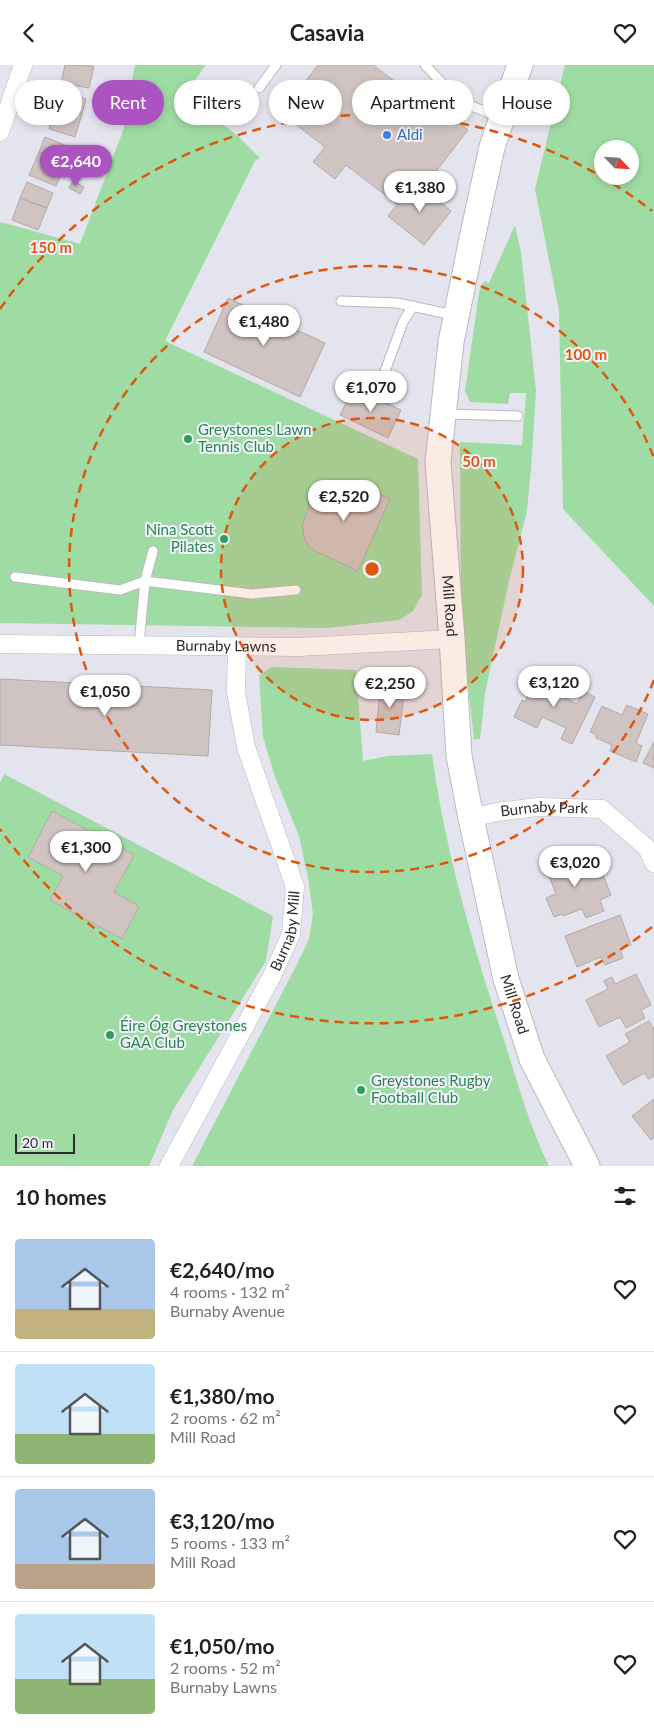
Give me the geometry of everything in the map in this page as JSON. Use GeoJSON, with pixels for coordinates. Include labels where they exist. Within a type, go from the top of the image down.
{"type":"FeatureCollection","features":[{"type":"Feature","properties":{"kind":"main road","name":"Mill Road"},"geometry":{"type":"LineString","coordinates":[[515,80],[520,65]]}},
{"type":"Feature","properties":{"kind":"main road","name":"Mill Road"},"geometry":{"type":"LineString","coordinates":[[500,125],[492,147],[451,342],[438,462],[460,756],[471,818],[506,979],[532,1059],[587,1166]]}},
{"type":"Feature","properties":{"kind":"street"},"geometry":{"type":"LineString","coordinates":[[0,132],[24,65]]}},
{"type":"Feature","properties":{"kind":"street","name":"Burnaby Lawns"},"geometry":{"type":"LineString","coordinates":[[0,644],[237,648],[324,647],[452,639]]}},
{"type":"Feature","properties":{"kind":"street","name":"Burnaby Mill"},"geometry":{"type":"LineString","coordinates":[[168,1166],[272,977],[291,934],[295,887],[246,747],[236,693],[237,648]]}},
{"type":"Feature","properties":{"kind":"street","name":"Burnaby Park"},"geometry":{"type":"LineString","coordinates":[[471,818],[497,812],[538,807],[602,809],[647,848],[654,863]]}},
{"type":"Feature","properties":{"kind":"lane"},"geometry":{"type":"LineString","coordinates":[[259,88],[276,65]]}},
{"type":"Feature","properties":{"kind":"lane"},"geometry":{"type":"LineString","coordinates":[[425,65],[459,101],[483,111]]}},
{"type":"Feature","properties":{"kind":"lane"},"geometry":{"type":"LineString","coordinates":[[342,301],[397,303],[456,315]]}},
{"type":"Feature","properties":{"kind":"lane"},"geometry":{"type":"LineString","coordinates":[[384,374],[403,322],[413,307]]}},
{"type":"Feature","properties":{"kind":"lane"},"geometry":{"type":"LineString","coordinates":[[443,414],[518,416]]}},
{"type":"Feature","properties":{"kind":"lane"},"geometry":{"type":"LineString","coordinates":[[139,645],[145,581],[153,551]]}},
{"type":"Feature","properties":{"kind":"lane"},"geometry":{"type":"LineString","coordinates":[[15,577],[120,590],[145,581],[252,594],[296,590]]}},
{"type":"Feature","properties":{"kind":"green space","name":"Greystones Lawn Tennis Club"},"geometry":{"type":"Polygon","coordinates":[[[135,65],[206,65],[195,80],[174,80],[174,125],[223,125],[238,136],[260,158],[255,161],[165,341],[418,459],[422,595],[413,611],[399,620],[327,628],[0,623],[0,223],[80,244],[125,125],[164,125],[164,80],[132,80],[135,65]]]}},
{"type":"Feature","properties":{"kind":"green space"},"geometry":{"type":"Polygon","coordinates":[[[565,65],[654,65],[654,606],[563,509],[559,311],[535,189],[550,125],[570,125],[570,80],[561,80],[565,65]]]}},
{"type":"Feature","properties":{"kind":"green space"},"geometry":{"type":"Polygon","coordinates":[[[515,225],[521,252],[536,391],[531,469],[527,511],[509,581],[485,693],[480,739],[474,739],[461,626],[460,442],[522,445],[526,393],[510,393],[508,404],[470,402],[465,391],[479,292],[484,281],[489,283],[515,225]]]}},
{"type":"Feature","properties":{"kind":"green space"},"geometry":{"type":"Polygon","coordinates":[[[272,667],[356,670],[363,761],[388,756],[432,754],[444,826],[471,933],[535,1135],[549,1166],[192,1166],[309,939],[313,914],[299,836],[275,777],[263,737],[259,675],[272,667]]]}},
{"type":"Feature","properties":{"kind":"green space","name":"Éire Óg Greystones GAA Club"},"geometry":{"type":"Polygon","coordinates":[[[4,774],[273,916],[266,961],[173,1110],[149,1166],[0,1166],[0,783],[4,774]]]}},
{"type":"Feature","properties":{"kind":"building"},"geometry":{"type":"Polygon","coordinates":[[[65,65],[94,66],[89,88],[82,87],[82,80],[62,80],[65,65]]]}},
{"type":"Feature","properties":{"kind":"building","name":"Aldi"},"geometry":{"type":"Polygon","coordinates":[[[318,65],[373,65],[393,80],[352,80],[352,125],[462,125],[468,130],[423,188],[415,182],[397,204],[346,165],[335,179],[313,162],[325,147],[297,125],[342,125],[342,80],[306,80],[318,65]]]}},
{"type":"Feature","properties":{"kind":"building"},"geometry":{"type":"Polygon","coordinates":[[[82,98],[86,99],[82,114],[82,98]]]}},
{"type":"Feature","properties":{"kind":"building"},"geometry":{"type":"Polygon","coordinates":[[[50,125],[79,125],[75,137],[49,129],[50,125]]]}},
{"type":"Feature","properties":{"kind":"building"},"geometry":{"type":"Polygon","coordinates":[[[45,137],[72,148],[66,163],[39,152],[45,137]]]}},
{"type":"Feature","properties":{"kind":"building"},"geometry":{"type":"Polygon","coordinates":[[[93,146],[110,153],[101,175],[84,168],[93,146]]]}},
{"type":"Feature","properties":{"kind":"building"},"geometry":{"type":"Polygon","coordinates":[[[39,152],[66,163],[56,186],[29,175],[39,152]]]}},
{"type":"Feature","properties":{"kind":"building"},"geometry":{"type":"Polygon","coordinates":[[[73,181],[84,187],[80,194],[69,188],[73,181]]]}},
{"type":"Feature","properties":{"kind":"building"},"geometry":{"type":"Polygon","coordinates":[[[27,182],[53,193],[47,208],[20,198],[27,182]]]}},
{"type":"Feature","properties":{"kind":"building"},"geometry":{"type":"Polygon","coordinates":[[[415,182],[451,211],[424,245],[388,216],[415,182]]]}},
{"type":"Feature","properties":{"kind":"building"},"geometry":{"type":"Polygon","coordinates":[[[20,198],[47,208],[38,230],[12,220],[20,198]]]}},
{"type":"Feature","properties":{"kind":"building"},"geometry":{"type":"Polygon","coordinates":[[[228,298],[325,343],[300,397],[204,352],[228,298]]]}},
{"type":"Feature","properties":{"kind":"building"},"geometry":{"type":"Polygon","coordinates":[[[354,387],[401,410],[388,438],[340,415],[354,387]]]}},
{"type":"Feature","properties":{"kind":"building"},"geometry":{"type":"Polygon","coordinates":[[[341,482],[363,491],[365,487],[390,499],[358,571],[311,549],[305,541],[302,526],[312,499],[321,489],[341,482]]]}},
{"type":"Feature","properties":{"kind":"building"},"geometry":{"type":"Polygon","coordinates":[[[541,675],[558,684],[554,693],[577,704],[583,691],[595,697],[572,744],[561,739],[566,728],[542,717],[537,728],[514,717],[522,700],[525,702],[534,683],[536,684],[541,675]]]}},
{"type":"Feature","properties":{"kind":"building"},"geometry":{"type":"Polygon","coordinates":[[[0,679],[212,690],[208,756],[0,745],[0,679]]]}},
{"type":"Feature","properties":{"kind":"building"},"geometry":{"type":"Polygon","coordinates":[[[381,683],[405,686],[399,735],[376,732],[381,683]]]}},
{"type":"Feature","properties":{"kind":"building"},"geometry":{"type":"Polygon","coordinates":[[[627,705],[648,714],[636,743],[642,746],[636,762],[610,751],[612,745],[596,738],[596,734],[590,732],[602,706],[622,715],[627,705]]]}},
{"type":"Feature","properties":{"kind":"building"},"geometry":{"type":"Polygon","coordinates":[[[654,742],[654,768],[643,763],[654,742]]]}},
{"type":"Feature","properties":{"kind":"building"},"geometry":{"type":"Polygon","coordinates":[[[52,811],[134,855],[114,892],[139,906],[122,939],[50,900],[63,876],[28,857],[52,811]]]}},
{"type":"Feature","properties":{"kind":"building"},"geometry":{"type":"Polygon","coordinates":[[[563,850],[573,876],[599,865],[611,895],[600,900],[604,911],[586,918],[582,909],[563,916],[562,914],[554,917],[546,898],[556,894],[542,858],[563,850]]]}},
{"type":"Feature","properties":{"kind":"building"},"geometry":{"type":"Polygon","coordinates":[[[620,915],[631,945],[620,949],[623,958],[605,965],[601,957],[577,967],[565,936],[620,915]]]}},
{"type":"Feature","properties":{"kind":"building"},"geometry":{"type":"Polygon","coordinates":[[[636,974],[651,1005],[641,1010],[645,1018],[626,1028],[620,1017],[599,1027],[586,1000],[608,989],[604,981],[612,977],[615,984],[636,974]]]}},
{"type":"Feature","properties":{"kind":"building"},"geometry":{"type":"Polygon","coordinates":[[[649,1021],[654,1027],[654,1076],[648,1079],[645,1073],[623,1085],[606,1056],[630,1042],[625,1034],[649,1021]]]}},
{"type":"Feature","properties":{"kind":"building"},"geometry":{"type":"Polygon","coordinates":[[[654,1099],[654,1138],[651,1140],[632,1116],[654,1099]]]}},
{"type":"Feature","properties":{"kind":"place","name":"Aldi"},"geometry":{"type":"Point","coordinates":[387,135]}},
{"type":"Feature","properties":{"kind":"place","name":"Greystones Lawn Tennis Club"},"geometry":{"type":"Point","coordinates":[188,439]}},
{"type":"Feature","properties":{"kind":"place","name":"Nina Scott Pilates"},"geometry":{"type":"Point","coordinates":[224,539]}},
{"type":"Feature","properties":{"kind":"place","name":"Éire Óg Greystones GAA Club"},"geometry":{"type":"Point","coordinates":[110,1035]}},
{"type":"Feature","properties":{"kind":"place","name":"Greystones Rugby Football Club"},"geometry":{"type":"Point","coordinates":[361,1090]}}]}
